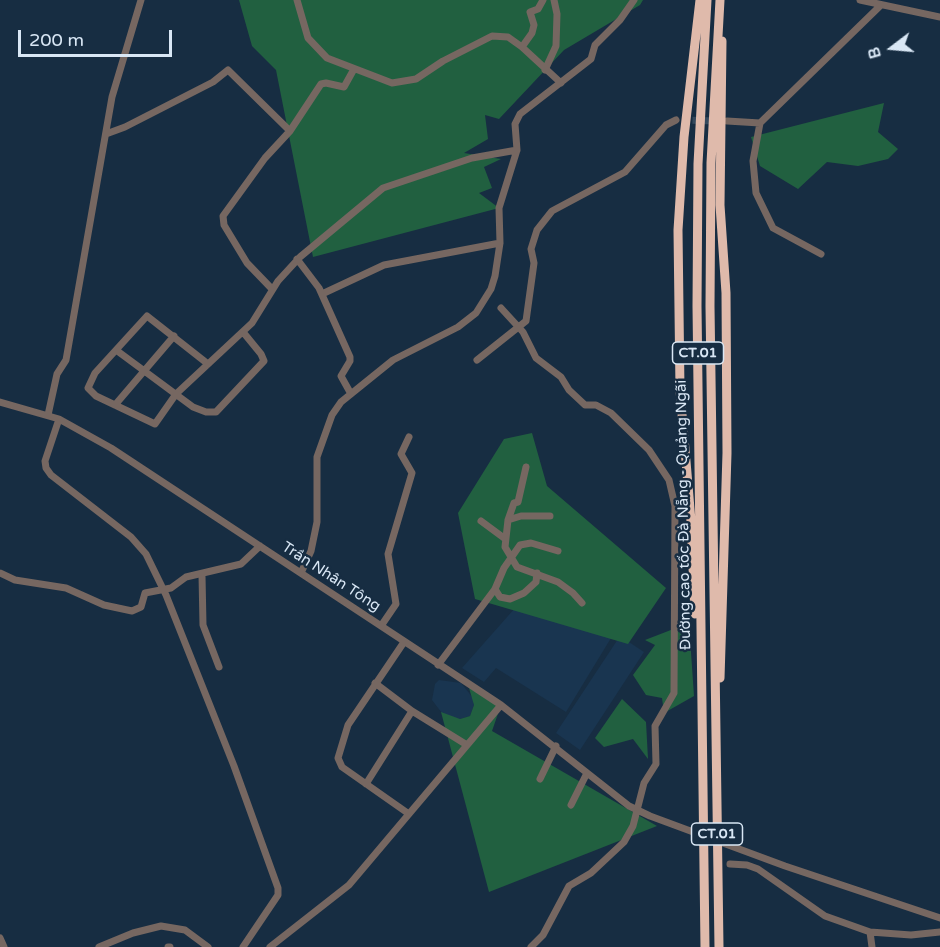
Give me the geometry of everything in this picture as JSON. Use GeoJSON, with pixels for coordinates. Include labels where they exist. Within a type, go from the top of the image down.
{"type":"FeatureCollection","features":[{"type":"Feature","properties":{"kind":"highway"},"geometry":{"type":"LineString","coordinates":[[700,0],[684,137],[678,230],[680,390],[691,521],[700,707]]}},
{"type":"Feature","properties":{"kind":"highway","name":"Đường cao tốc Đà Nẵng - Quảng Ngãi"},"geometry":{"type":"LineString","coordinates":[[700,707],[698,164],[707,0]]}},
{"type":"Feature","properties":{"kind":"highway"},"geometry":{"type":"LineString","coordinates":[[717,701],[727,453],[726,293],[720,205],[721,0]]}},
{"type":"Feature","properties":{"kind":"highway","name":"Đường cao tốc Đà Nẵng - Quảng Ngãi"},"geometry":{"type":"LineString","coordinates":[[717,701],[711,163],[721,0]]}},
{"type":"Feature","properties":{"kind":"highway","name":"CT.01"},"geometry":{"type":"LineString","coordinates":[[717,701],[719,947]]}},
{"type":"Feature","properties":{"kind":"highway","name":"CT.01"},"geometry":{"type":"LineString","coordinates":[[700,707],[705,947]]}},
{"type":"Feature","properties":{"kind":"street"},"geometry":{"type":"LineString","coordinates":[[48,415],[57,374],[66,360],[112,97],[141,0]]}},
{"type":"Feature","properties":{"kind":"street"},"geometry":{"type":"LineString","coordinates":[[297,0],[308,38],[327,58],[392,83],[416,79],[489,37],[505,37],[522,47],[561,83]]}},
{"type":"Feature","properties":{"kind":"street"},"geometry":{"type":"LineString","coordinates":[[522,47],[532,33],[534,25],[530,12],[538,9],[543,0]]}},
{"type":"Feature","properties":{"kind":"street"},"geometry":{"type":"LineString","coordinates":[[545,70],[556,46],[557,14],[554,0]]}},
{"type":"Feature","properties":{"kind":"street"},"geometry":{"type":"LineString","coordinates":[[301,573],[311,551],[317,522],[317,457],[333,415],[351,394],[393,360],[458,327],[476,313],[491,290],[500,243],[499,208],[517,150],[515,124],[520,114],[591,59],[595,45],[620,20],[634,0]]}},
{"type":"Feature","properties":{"kind":"street"},"geometry":{"type":"LineString","coordinates":[[860,0],[940,17]]}},
{"type":"Feature","properties":{"kind":"street"},"geometry":{"type":"LineString","coordinates":[[821,254],[773,228],[760,202],[756,193],[753,161],[760,123],[880,6]]}},
{"type":"Feature","properties":{"kind":"street"},"geometry":{"type":"LineString","coordinates":[[273,289],[247,263],[224,225],[223,218],[265,158],[290,131],[321,84],[344,87],[354,69]]}},
{"type":"Feature","properties":{"kind":"street"},"geometry":{"type":"LineString","coordinates":[[105,134],[125,127],[213,82],[228,70],[290,131]]}},
{"type":"Feature","properties":{"kind":"street"},"geometry":{"type":"LineString","coordinates":[[477,360],[526,321],[531,303],[534,263],[531,249],[537,230],[552,211],[625,172],[666,125],[676,120]]}},
{"type":"Feature","properties":{"kind":"street"},"geometry":{"type":"LineString","coordinates":[[727,121],[760,123]]}},
{"type":"Feature","properties":{"kind":"street"},"geometry":{"type":"LineString","coordinates":[[208,364],[147,316],[95,373],[88,388],[91,394],[153,425],[176,394],[252,323],[273,289],[297,260],[334,226],[382,188],[472,158],[517,150]]}},
{"type":"Feature","properties":{"kind":"street"},"geometry":{"type":"LineString","coordinates":[[322,294],[384,265],[500,243]]}},
{"type":"Feature","properties":{"kind":"street"},"geometry":{"type":"LineString","coordinates":[[297,260],[322,294],[350,357],[341,376],[351,394]]}},
{"type":"Feature","properties":{"kind":"street"},"geometry":{"type":"LineString","coordinates":[[501,308],[520,328],[536,358],[561,377],[568,390],[585,405],[596,405],[611,413],[649,450],[669,480],[675,506],[674,693],[655,726],[656,764],[644,783],[635,819],[624,842],[591,873],[569,886],[543,935],[531,947]]}},
{"type":"Feature","properties":{"kind":"street"},"geometry":{"type":"LineString","coordinates":[[116,350],[198,410],[216,412],[264,361],[243,332]]}},
{"type":"Feature","properties":{"kind":"street"},"geometry":{"type":"LineString","coordinates":[[115,405],[174,336]]}},
{"type":"Feature","properties":{"kind":"street","name":"Trần Nhân Tông"},"geometry":{"type":"LineString","coordinates":[[0,402],[59,419],[111,448],[501,705],[556,746],[629,806],[742,850],[940,918]]}},
{"type":"Feature","properties":{"kind":"street"},"geometry":{"type":"LineString","coordinates":[[59,419],[45,461],[46,468],[51,475],[131,537],[146,554],[163,590],[234,766],[278,888],[278,895],[243,947]]}},
{"type":"Feature","properties":{"kind":"street"},"geometry":{"type":"LineString","coordinates":[[381,626],[396,603],[388,554],[412,473],[401,454],[409,437]]}},
{"type":"Feature","properties":{"kind":"street"},"geometry":{"type":"LineString","coordinates":[[526,467],[518,502],[514,503],[508,520],[504,538],[505,547],[517,567],[558,582],[582,603]]}},
{"type":"Feature","properties":{"kind":"street"},"geometry":{"type":"LineString","coordinates":[[508,520],[521,516],[550,516]]}},
{"type":"Feature","properties":{"kind":"street"},"geometry":{"type":"LineString","coordinates":[[481,521],[504,538]]}},
{"type":"Feature","properties":{"kind":"street"},"geometry":{"type":"LineString","coordinates":[[438,665],[495,589],[504,568],[524,543],[558,551]]}},
{"type":"Feature","properties":{"kind":"street"},"geometry":{"type":"LineString","coordinates":[[0,573],[15,580],[66,588],[104,605],[125,611],[140,609],[145,593],[172,587],[179,579],[241,564],[261,546]]}},
{"type":"Feature","properties":{"kind":"street"},"geometry":{"type":"LineString","coordinates":[[495,589],[500,597],[510,599],[524,594],[536,582],[537,573]]}},
{"type":"Feature","properties":{"kind":"street"},"geometry":{"type":"LineString","coordinates":[[202,575],[202,625],[219,667]]}},
{"type":"Feature","properties":{"kind":"street"},"geometry":{"type":"LineString","coordinates":[[404,642],[348,725],[338,758],[342,767],[409,814]]}},
{"type":"Feature","properties":{"kind":"street"},"geometry":{"type":"LineString","coordinates":[[375,683],[412,711],[467,745]]}},
{"type":"Feature","properties":{"kind":"street"},"geometry":{"type":"LineString","coordinates":[[270,947],[349,885],[501,705]]}},
{"type":"Feature","properties":{"kind":"street"},"geometry":{"type":"LineString","coordinates":[[366,784],[412,711]]}},
{"type":"Feature","properties":{"kind":"street"},"geometry":{"type":"LineString","coordinates":[[540,779],[556,746]]}},
{"type":"Feature","properties":{"kind":"street"},"geometry":{"type":"LineString","coordinates":[[571,805],[587,773]]}},
{"type":"Feature","properties":{"kind":"street"},"geometry":{"type":"LineString","coordinates":[[730,864],[747,865],[758,869],[825,916],[870,932],[910,935],[940,932]]}},
{"type":"Feature","properties":{"kind":"street"},"geometry":{"type":"LineString","coordinates":[[99,947],[133,933],[161,926],[184,930],[208,947]]}},
{"type":"Feature","properties":{"kind":"street"},"geometry":{"type":"LineString","coordinates":[[870,932],[872,947]]}},
{"type":"Feature","properties":{"kind":"street"},"geometry":{"type":"LineString","coordinates":[[0,938],[3,947]]}},
{"type":"Feature","properties":{"kind":"shaded area"},"geometry":{"type":"Polygon","coordinates":[[[523,599],[611,638],[566,712],[496,668],[484,682],[462,668],[523,599]]]}},
{"type":"Feature","properties":{"kind":"shaded area"},"geometry":{"type":"Polygon","coordinates":[[[620,636],[644,652],[580,750],[556,733],[620,636]]]}},
{"type":"Feature","properties":{"kind":"shaded area"},"geometry":{"type":"Polygon","coordinates":[[[439,680],[461,683],[473,698],[474,705],[470,716],[460,719],[445,717],[432,700],[435,684],[439,680]]]}},
{"type":"Feature","properties":{"kind":"green space"},"geometry":{"type":"Polygon","coordinates":[[[239,0],[643,0],[640,5],[564,50],[499,119],[485,115],[488,139],[464,153],[501,159],[484,167],[492,188],[479,193],[499,208],[313,257],[276,70],[252,46],[239,0]]]}},
{"type":"Feature","properties":{"kind":"green space"},"geometry":{"type":"Polygon","coordinates":[[[884,103],[878,132],[898,149],[888,159],[858,166],[827,162],[798,189],[760,166],[751,137],[884,103]]]}},
{"type":"Feature","properties":{"kind":"green space"},"geometry":{"type":"Polygon","coordinates":[[[532,433],[547,486],[666,588],[628,644],[475,599],[458,513],[504,439],[532,433]]]}},
{"type":"Feature","properties":{"kind":"green space"},"geometry":{"type":"Polygon","coordinates":[[[689,623],[694,696],[664,713],[662,698],[646,695],[633,675],[655,645],[645,640],[689,623]]]}},
{"type":"Feature","properties":{"kind":"green space"},"geometry":{"type":"Polygon","coordinates":[[[469,688],[501,705],[492,731],[657,826],[489,892],[441,712],[460,719],[470,716],[474,705],[469,688]]]}},
{"type":"Feature","properties":{"kind":"green space"},"geometry":{"type":"Polygon","coordinates":[[[622,699],[646,722],[648,759],[633,739],[604,747],[595,738],[622,699]]]}},
{"type":"Feature","properties":{"kind":"tunnel"},"geometry":{"type":"LineString","coordinates":[[682,120],[715,121]]}}]}
